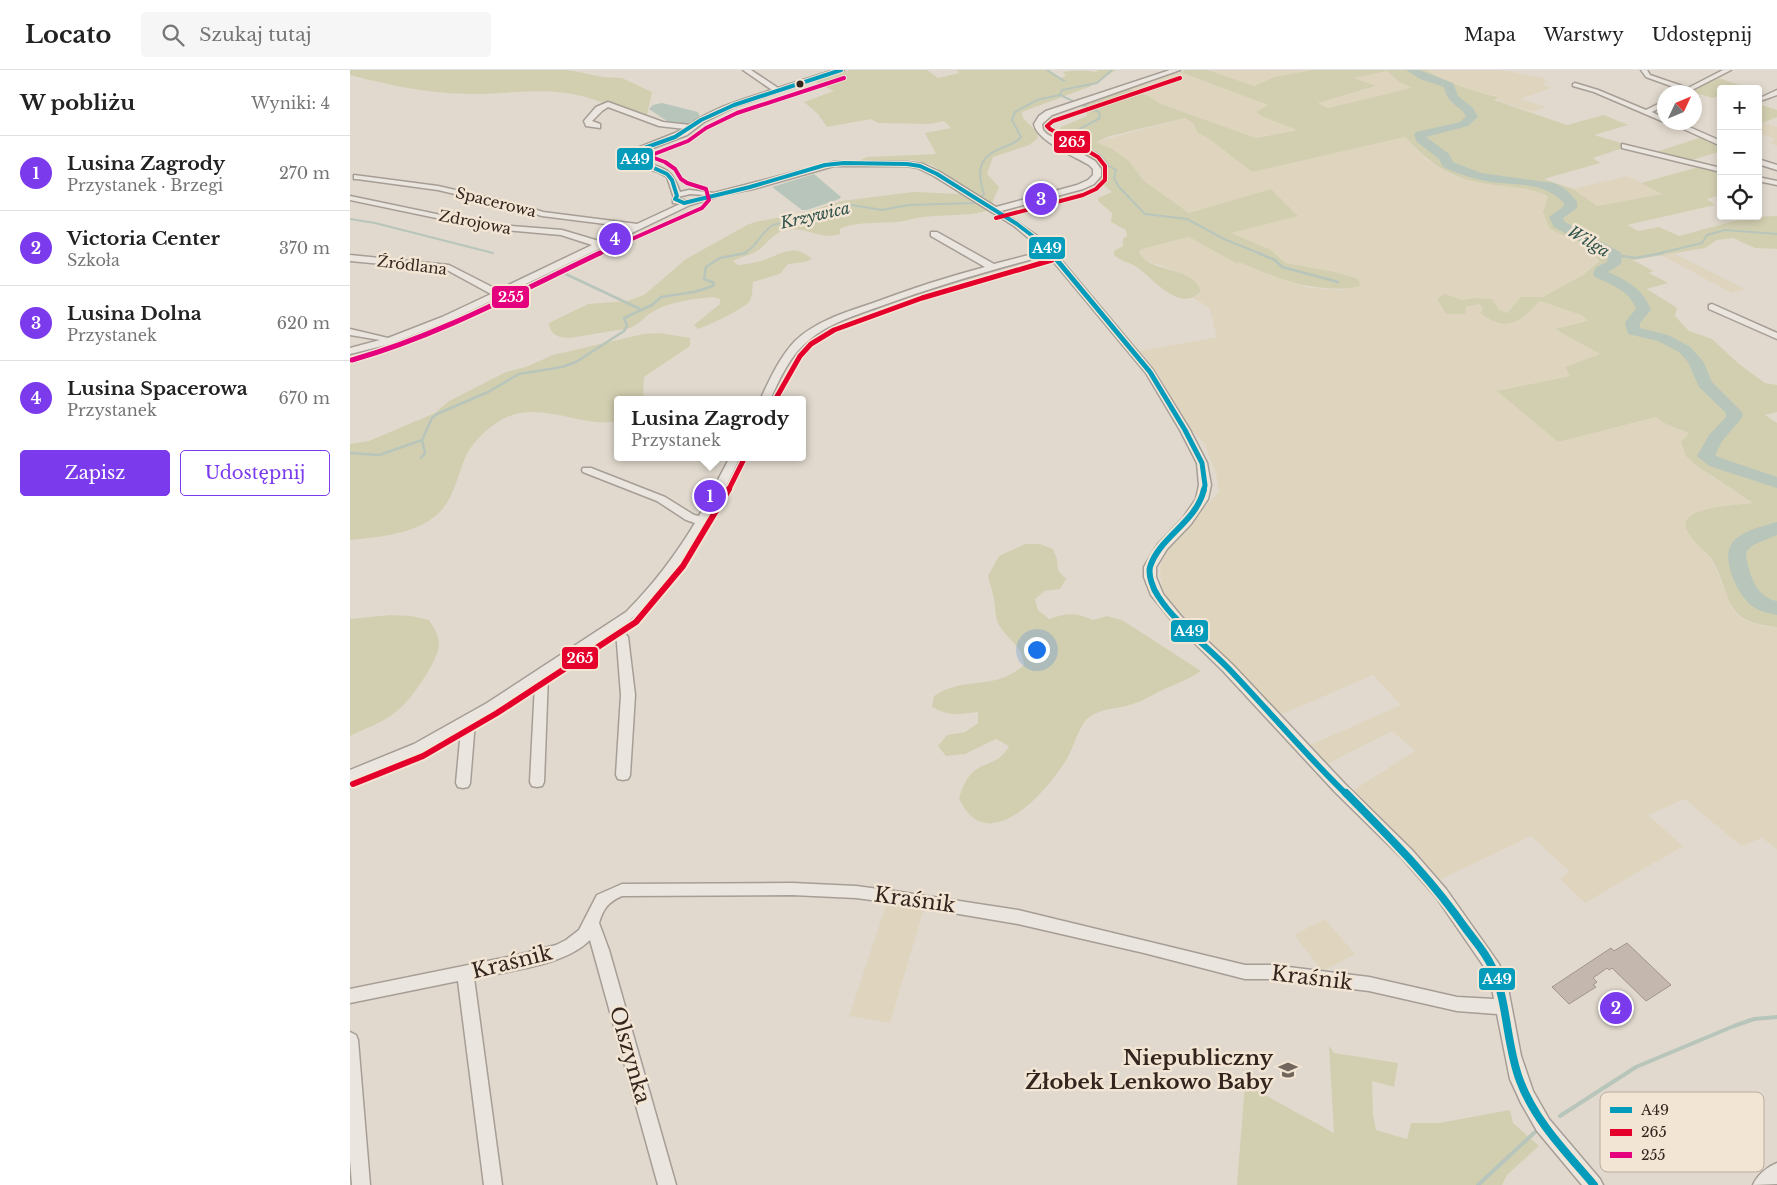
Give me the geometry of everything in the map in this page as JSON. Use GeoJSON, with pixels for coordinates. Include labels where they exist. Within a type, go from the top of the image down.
{"type":"FeatureCollection","features":[{"type":"Feature","properties":{"kind":"street"},"geometry":{"type":"LineString","coordinates":[[746,70],[778,91]]}},
{"type":"Feature","properties":{"kind":"street"},"geometry":{"type":"LineString","coordinates":[[676,199],[670,176],[665,172],[638,162],[632,155],[636,151],[675,137],[692,128],[701,120],[734,105],[842,70]]}},
{"type":"Feature","properties":{"kind":"street"},"geometry":{"type":"LineString","coordinates":[[994,210],[1080,187],[1091,182],[1097,176],[1096,169],[1092,163],[1044,136],[1039,130],[1038,124],[1042,118],[1060,108],[1177,70]]}},
{"type":"Feature","properties":{"kind":"street"},"geometry":{"type":"LineString","coordinates":[[1644,70],[1648,76],[1671,85]]}},
{"type":"Feature","properties":{"kind":"street"},"geometry":{"type":"LineString","coordinates":[[1698,85],[1728,70]]}},
{"type":"Feature","properties":{"kind":"street"},"geometry":{"type":"LineString","coordinates":[[1575,85],[1596,91],[1657,117]]}},
{"type":"Feature","properties":{"kind":"street"},"geometry":{"type":"LineString","coordinates":[[1763,98],[1777,92]]}},
{"type":"Feature","properties":{"kind":"street"},"geometry":{"type":"LineString","coordinates":[[597,126],[589,124],[588,121],[599,109],[608,104],[662,124],[692,128]]}},
{"type":"Feature","properties":{"kind":"street"},"geometry":{"type":"LineString","coordinates":[[1647,112],[1657,107]]}},
{"type":"Feature","properties":{"kind":"street"},"geometry":{"type":"LineString","coordinates":[[1689,130],[1717,142]]}},
{"type":"Feature","properties":{"kind":"street"},"geometry":{"type":"LineString","coordinates":[[1625,146],[1717,169]]}},
{"type":"Feature","properties":{"kind":"street"},"geometry":{"type":"LineString","coordinates":[[1762,162],[1777,168]]}},
{"type":"Feature","properties":{"kind":"street"},"geometry":{"type":"LineString","coordinates":[[350,350],[387,342],[431,327],[635,226],[699,197],[758,185],[825,166],[894,163],[929,169],[1033,235],[1050,252],[1150,372],[1197,451],[1205,475],[1202,499],[1196,509],[1154,558],[1150,567],[1150,578],[1157,595],[1166,607],[1228,668],[1333,781],[1407,854],[1441,893],[1491,964],[1499,982],[1513,1056],[1527,1097],[1554,1139],[1594,1185]]}},
{"type":"Feature","properties":{"kind":"street","name":"Spacerowa"},"geometry":{"type":"LineString","coordinates":[[357,177],[438,188],[521,207],[542,214],[635,226]]}},
{"type":"Feature","properties":{"kind":"street"},"geometry":{"type":"LineString","coordinates":[[1762,180],[1777,183]]}},
{"type":"Feature","properties":{"kind":"street"},"geometry":{"type":"LineString","coordinates":[[674,186],[699,197]]}},
{"type":"Feature","properties":{"kind":"street"},"geometry":{"type":"LineString","coordinates":[[667,212],[676,199],[689,192]]}},
{"type":"Feature","properties":{"kind":"street","name":"Zdrojowa"},"geometry":{"type":"LineString","coordinates":[[350,198],[484,226],[562,233],[599,244]]}},
{"type":"Feature","properties":{"kind":"street"},"geometry":{"type":"LineString","coordinates":[[676,199],[688,203]]}},
{"type":"Feature","properties":{"kind":"street"},"geometry":{"type":"LineString","coordinates":[[934,234],[992,267]]}},
{"type":"Feature","properties":{"kind":"street"},"geometry":{"type":"LineString","coordinates":[[766,396],[791,352],[806,337],[821,328],[915,290],[1050,252]]}},
{"type":"Feature","properties":{"kind":"street","name":"Źródlana"},"geometry":{"type":"LineString","coordinates":[[350,258],[449,268],[498,294]]}},
{"type":"Feature","properties":{"kind":"street"},"geometry":{"type":"LineString","coordinates":[[1712,307],[1777,336]]}},
{"type":"Feature","properties":{"kind":"street"},"geometry":{"type":"LineString","coordinates":[[350,332],[382,338],[387,342]]}},
{"type":"Feature","properties":{"kind":"street"},"geometry":{"type":"LineString","coordinates":[[350,776],[419,748],[542,674],[613,628],[646,600],[675,567],[703,521],[734,461]]}},
{"type":"Feature","properties":{"kind":"street"},"geometry":{"type":"LineString","coordinates":[[587,470],[661,500],[690,518],[703,521]]}},
{"type":"Feature","properties":{"kind":"street"},"geometry":{"type":"LineString","coordinates":[[613,628],[622,637],[628,695],[623,775]]}},
{"type":"Feature","properties":{"kind":"street"},"geometry":{"type":"LineString","coordinates":[[537,782],[542,674]]}},
{"type":"Feature","properties":{"kind":"street"},"geometry":{"type":"LineString","coordinates":[[463,783],[469,719]]}},
{"type":"Feature","properties":{"kind":"street","name":"Kraśnik"},"geometry":{"type":"LineString","coordinates":[[350,996],[557,952],[583,937],[592,926],[596,909],[603,898],[622,890],[792,889],[856,892],[1008,915],[1144,946],[1245,972],[1272,972],[1369,984],[1458,1004],[1505,1007]]}},
{"type":"Feature","properties":{"kind":"street","name":"Olszynka"},"geometry":{"type":"LineString","coordinates":[[592,926],[601,950],[667,1185]]}},
{"type":"Feature","properties":{"kind":"street"},"geometry":{"type":"LineString","coordinates":[[464,973],[493,1185]]}},
{"type":"Feature","properties":{"kind":"street"},"geometry":{"type":"LineString","coordinates":[[350,1040],[361,1185]]}},
{"type":"Feature","properties":{"kind":"street"},"geometry":{"type":"LineString","coordinates":[[1762,1185],[1777,1172]]}},
{"type":"Feature","properties":{"kind":"shaded area"},"geometry":{"type":"Polygon","coordinates":[[[350,70],[568,70],[603,77],[622,78],[652,92],[647,115],[626,111],[587,97],[566,93],[541,91],[479,94],[437,92],[393,85],[350,75],[350,70]]]}},
{"type":"Feature","properties":{"kind":"shaded area"},"geometry":{"type":"Polygon","coordinates":[[[850,70],[927,70],[938,78],[959,73],[957,70],[1049,70],[1060,78],[1066,76],[1063,72],[1067,71],[1095,72],[1099,70],[1116,70],[1089,87],[1022,112],[1023,118],[1038,133],[1037,139],[1029,145],[993,157],[987,174],[999,187],[989,210],[973,214],[921,217],[897,222],[852,225],[840,229],[840,234],[833,236],[793,229],[786,230],[777,234],[755,252],[733,261],[738,265],[753,263],[787,251],[799,251],[812,259],[805,262],[788,264],[780,274],[753,282],[752,295],[746,305],[698,329],[694,325],[720,304],[720,299],[713,297],[669,304],[652,312],[630,328],[570,338],[553,333],[549,323],[588,304],[627,301],[644,295],[686,259],[755,222],[806,212],[842,201],[913,192],[963,194],[964,187],[961,184],[932,165],[913,160],[858,161],[867,157],[936,154],[925,133],[951,128],[944,121],[930,124],[878,123],[871,119],[827,127],[818,114],[804,102],[834,91],[815,82],[850,70]]]}},
{"type":"Feature","properties":{"kind":"shaded area"},"geometry":{"type":"Polygon","coordinates":[[[1186,70],[1208,70],[1254,86],[1274,77],[1312,70],[1426,70],[1461,86],[1498,97],[1494,100],[1567,125],[1604,115],[1628,125],[1594,135],[1625,144],[1624,146],[1626,147],[1593,158],[1600,163],[1544,179],[1573,189],[1597,206],[1662,194],[1641,183],[1702,166],[1717,170],[1717,196],[1707,199],[1715,205],[1627,225],[1638,231],[1659,227],[1679,236],[1738,220],[1762,220],[1762,217],[1777,216],[1777,249],[1755,248],[1733,238],[1717,240],[1705,248],[1633,260],[1653,271],[1649,273],[1668,283],[1647,289],[1677,308],[1675,316],[1689,331],[1712,339],[1739,364],[1765,383],[1777,385],[1777,412],[1765,415],[1777,423],[1777,627],[1746,620],[1738,613],[1727,596],[1711,558],[1696,543],[1686,529],[1686,521],[1697,512],[1717,507],[1753,503],[1694,464],[1686,456],[1681,442],[1689,433],[1666,424],[1656,417],[1558,442],[1497,391],[1570,376],[1565,367],[1600,354],[1555,329],[1588,321],[1581,315],[1540,301],[1519,320],[1505,324],[1498,323],[1480,313],[1483,308],[1479,304],[1466,307],[1465,314],[1446,314],[1437,299],[1445,294],[1462,300],[1475,298],[1492,299],[1498,309],[1507,313],[1521,297],[1543,297],[1583,275],[1599,261],[1593,249],[1550,229],[1543,212],[1548,196],[1528,189],[1480,183],[1456,176],[1425,157],[1405,137],[1252,172],[1208,138],[1197,132],[1194,124],[1185,118],[1110,136],[1096,142],[1112,149],[1129,161],[1144,181],[1189,213],[1271,189],[1298,216],[1231,233],[1269,249],[1286,263],[1335,272],[1358,279],[1361,286],[1329,288],[1298,284],[1239,262],[1238,264],[1189,237],[1142,249],[1139,252],[1144,259],[1152,264],[1181,273],[1196,283],[1201,291],[1193,297],[1185,299],[1176,297],[1159,286],[1138,268],[1114,255],[1114,251],[1123,246],[1123,239],[1127,236],[1126,230],[1111,222],[1112,213],[1098,201],[1098,198],[1112,192],[1099,181],[1100,171],[1098,164],[1092,158],[1068,145],[1056,132],[1061,127],[1087,116],[1081,105],[1127,88],[1148,96],[1161,104],[1256,138],[1297,130],[1261,116],[1256,112],[1268,105],[1180,72],[1186,70]],[[1387,71],[1354,78],[1376,86],[1318,103],[1328,108],[1411,88],[1399,82],[1387,71]]]}},
{"type":"Feature","properties":{"kind":"shaded area"},"geometry":{"type":"Polygon","coordinates":[[[1208,70],[1312,70],[1274,77],[1254,86],[1208,70]]]}},
{"type":"Feature","properties":{"kind":"shaded area"},"geometry":{"type":"Polygon","coordinates":[[[1426,70],[1502,70],[1545,78],[1543,80],[1548,82],[1542,84],[1551,88],[1520,99],[1547,107],[1532,112],[1493,99],[1497,96],[1466,90],[1441,80],[1426,70]]]}},
{"type":"Feature","properties":{"kind":"shaded area"},"geometry":{"type":"Polygon","coordinates":[[[1387,71],[1399,82],[1411,88],[1328,108],[1317,103],[1375,87],[1353,78],[1387,71]]]}},
{"type":"Feature","properties":{"kind":"shaded area"},"geometry":{"type":"Polygon","coordinates":[[[1180,72],[1269,105],[1256,113],[1299,129],[1256,138],[1161,104],[1148,96],[1127,88],[1180,72]]]}},
{"type":"Feature","properties":{"kind":"shaded area"},"geometry":{"type":"Polygon","coordinates":[[[1718,78],[1740,85],[1717,85],[1717,96],[1712,98],[1702,95],[1702,86],[1718,78]]]}},
{"type":"Feature","properties":{"kind":"shaded area"},"geometry":{"type":"Polygon","coordinates":[[[662,103],[698,112],[700,117],[687,125],[670,123],[649,109],[653,105],[662,103]]]}},
{"type":"Feature","properties":{"kind":"shaded area"},"geometry":{"type":"Polygon","coordinates":[[[1762,105],[1777,110],[1777,117],[1762,123],[1762,105]]]}},
{"type":"Feature","properties":{"kind":"shaded area"},"geometry":{"type":"Polygon","coordinates":[[[1185,118],[1194,124],[1197,132],[1208,138],[1252,172],[1405,137],[1426,159],[1452,176],[1494,185],[1529,188],[1548,196],[1550,229],[1593,249],[1599,260],[1583,275],[1543,297],[1521,297],[1507,313],[1475,298],[1462,300],[1445,294],[1466,307],[1479,304],[1484,308],[1480,312],[1488,319],[1533,309],[1540,301],[1581,315],[1588,322],[1556,329],[1600,354],[1565,367],[1571,376],[1498,391],[1558,442],[1656,417],[1666,424],[1689,433],[1712,477],[1754,503],[1721,506],[1699,546],[1709,556],[1732,608],[1741,618],[1760,626],[1777,627],[1777,849],[1762,838],[1741,846],[1685,799],[1648,815],[1683,846],[1585,903],[1560,879],[1569,871],[1531,836],[1439,880],[1414,851],[1352,791],[1415,751],[1392,731],[1327,764],[1310,745],[1401,705],[1373,675],[1280,715],[1190,624],[1162,591],[1160,567],[1166,548],[1219,492],[1216,474],[1204,443],[1188,426],[1159,375],[1140,351],[1217,337],[1209,307],[1191,297],[1198,295],[1199,286],[1196,282],[1179,272],[1145,260],[1139,252],[1142,249],[1189,237],[1269,275],[1310,288],[1343,290],[1358,279],[1335,272],[1286,263],[1280,260],[1278,256],[1230,233],[1271,190],[1189,213],[1144,181],[1129,161],[1112,149],[1095,142],[1185,118]]]}},
{"type":"Feature","properties":{"kind":"shaded area"},"geometry":{"type":"Polygon","coordinates":[[[1762,124],[1777,127],[1777,146],[1769,143],[1775,139],[1762,134],[1762,124]]]}},
{"type":"Feature","properties":{"kind":"shaded area"},"geometry":{"type":"Polygon","coordinates":[[[1702,137],[1717,144],[1717,152],[1689,161],[1656,152],[1702,137]]]}},
{"type":"Feature","properties":{"kind":"shaded area"},"geometry":{"type":"Polygon","coordinates":[[[814,174],[841,197],[807,210],[802,210],[772,187],[814,174]]]}},
{"type":"Feature","properties":{"kind":"shaded area"},"geometry":{"type":"Polygon","coordinates":[[[1627,176],[1663,194],[1597,206],[1573,189],[1627,176]]]}},
{"type":"Feature","properties":{"kind":"shaded area"},"geometry":{"type":"Polygon","coordinates":[[[1675,254],[1745,289],[1732,293],[1661,255],[1675,254]]]}},
{"type":"Feature","properties":{"kind":"shaded area"},"geometry":{"type":"Polygon","coordinates":[[[660,333],[690,338],[690,346],[644,377],[643,396],[614,396],[614,421],[591,421],[533,412],[519,413],[505,418],[487,430],[472,446],[465,458],[454,490],[441,511],[434,517],[415,528],[382,536],[350,540],[350,444],[369,441],[435,413],[449,401],[506,372],[526,367],[553,355],[643,334],[660,333]]]}},
{"type":"Feature","properties":{"kind":"shaded area"},"geometry":{"type":"Polygon","coordinates":[[[1025,544],[1040,544],[1053,549],[1057,559],[1058,570],[1066,579],[1060,589],[1045,591],[1035,599],[1038,610],[1049,619],[1071,614],[1093,620],[1107,616],[1122,620],[1201,671],[1140,701],[1099,712],[1089,717],[1083,724],[1068,757],[1059,771],[1032,802],[1001,822],[985,823],[971,816],[959,798],[972,773],[1001,757],[1009,746],[996,739],[965,754],[946,756],[938,746],[947,735],[965,732],[978,723],[978,712],[949,714],[932,707],[934,696],[945,690],[1001,678],[1013,673],[1024,665],[1017,647],[997,622],[988,576],[999,556],[1025,544]]]}},
{"type":"Feature","properties":{"kind":"shaded area"},"geometry":{"type":"Polygon","coordinates":[[[390,615],[411,616],[429,620],[438,638],[437,652],[423,680],[403,705],[387,718],[350,736],[350,619],[390,615]]]}},
{"type":"Feature","properties":{"kind":"shaded area"},"geometry":{"type":"Polygon","coordinates":[[[888,899],[925,905],[890,1023],[849,1016],[888,899]]]}},
{"type":"Feature","properties":{"kind":"shaded area"},"geometry":{"type":"Polygon","coordinates":[[[1325,919],[1355,954],[1323,971],[1294,935],[1325,919]]]}},
{"type":"Feature","properties":{"kind":"shaded area"},"geometry":{"type":"Polygon","coordinates":[[[1329,1046],[1334,1053],[1398,1063],[1394,1087],[1372,1081],[1373,1115],[1376,1130],[1407,1139],[1411,1123],[1439,1123],[1510,1110],[1513,1123],[1539,1146],[1507,1175],[1502,1185],[1237,1185],[1245,1084],[1334,1133],[1329,1046]]]}},
{"type":"Feature","properties":{"kind":"building"},"geometry":{"type":"Polygon","coordinates":[[[1627,943],[1671,985],[1646,1001],[1612,968],[1609,970],[1607,968],[1593,978],[1597,982],[1593,985],[1596,987],[1569,1004],[1552,987],[1611,948],[1614,951],[1627,943]]]}},
{"type":"Feature","properties":{"kind":"waterway"},"geometry":{"type":"LineString","coordinates":[[1047,70],[1064,81]]}},
{"type":"Feature","properties":{"kind":"waterway","name":"Krzywica"},"geometry":{"type":"LineString","coordinates":[[1060,95],[1062,90],[1097,83],[1112,70]]}},
{"type":"Feature","properties":{"kind":"waterway","name":"Wilga"},"geometry":{"type":"LineString","coordinates":[[1411,70],[1424,77],[1449,85],[1455,101],[1469,110],[1472,117],[1464,124],[1420,135],[1421,139],[1445,157],[1447,164],[1464,171],[1489,178],[1544,184],[1556,188],[1565,196],[1571,202],[1570,208],[1556,217],[1559,224],[1615,255],[1614,264],[1601,270],[1600,274],[1632,291],[1641,302],[1644,310],[1632,322],[1633,331],[1663,338],[1684,349],[1695,361],[1705,384],[1733,411],[1735,415],[1733,419],[1715,439],[1706,456],[1715,462],[1777,483]]}},
{"type":"Feature","properties":{"kind":"waterway","name":"Krzywica"},"geometry":{"type":"LineString","coordinates":[[743,254],[747,252],[773,225],[852,205],[882,210],[908,205],[975,203],[984,194],[980,171],[985,159],[1021,137],[1012,120],[1015,112],[1037,100],[1060,95]]}},
{"type":"Feature","properties":{"kind":"waterway"},"geometry":{"type":"LineString","coordinates":[[1060,95],[1073,101]]}},
{"type":"Feature","properties":{"kind":"waterway"},"geometry":{"type":"LineString","coordinates":[[1082,104],[1099,112],[1100,118],[1065,137],[1100,155],[1109,166],[1116,170],[1114,178],[1119,187],[1145,214],[1187,219],[1224,239],[1261,254]]}},
{"type":"Feature","properties":{"kind":"waterway"},"geometry":{"type":"LineString","coordinates":[[350,219],[375,223],[493,253]]}},
{"type":"Feature","properties":{"kind":"waterway"},"geometry":{"type":"LineString","coordinates":[[1656,254],[1702,243],[1707,235],[1725,230],[1777,234]]}},
{"type":"Feature","properties":{"kind":"waterway"},"geometry":{"type":"LineString","coordinates":[[1258,253],[1275,260],[1282,267],[1338,282]]}},
{"type":"Feature","properties":{"kind":"waterway"},"geometry":{"type":"LineString","coordinates":[[1615,255],[1635,258],[1663,253]]}},
{"type":"Feature","properties":{"kind":"waterway","name":"Krzywica"},"geometry":{"type":"LineString","coordinates":[[422,440],[432,418],[437,414],[488,392],[519,374],[562,367],[576,362],[624,331],[627,326],[624,318],[652,305],[661,297],[694,292],[713,286],[714,283],[704,279],[706,267],[720,258],[743,254]]}},
{"type":"Feature","properties":{"kind":"waterway"},"geometry":{"type":"LineString","coordinates":[[555,269],[640,309]]}},
{"type":"Feature","properties":{"kind":"waterway","name":"Krzywica"},"geometry":{"type":"LineString","coordinates":[[350,453],[379,455],[422,440]]}},
{"type":"Feature","properties":{"kind":"waterway"},"geometry":{"type":"LineString","coordinates":[[421,458],[425,453],[422,440]]}},
{"type":"Feature","properties":{"kind":"waterway","name":"Wilga"},"geometry":{"type":"LineString","coordinates":[[1777,528],[1746,541],[1739,547],[1737,552],[1739,567],[1750,592],[1761,603],[1777,608]]}},
{"type":"Feature","properties":{"kind":"waterway"},"geometry":{"type":"LineString","coordinates":[[1560,1116],[1636,1067],[1734,1026],[1754,1019],[1777,1017]]}},
{"type":"Feature","properties":{"kind":"waterway"},"geometry":{"type":"LineString","coordinates":[[1478,1185],[1535,1132]]}},
{"type":"Feature","properties":{"kind":"transit line","name":"A49"},"geometry":{"type":"LineString","coordinates":[[841,70],[734,105],[701,120],[675,137],[636,151],[633,153],[632,158],[667,174],[672,180],[677,196],[675,199],[684,203],[750,187],[825,165],[844,163],[920,166],[937,174],[1017,224],[1043,244],[1150,372],[1185,430],[1202,463],[1205,485],[1202,499],[1187,521],[1162,547],[1150,567],[1150,577],[1157,595],[1177,619],[1228,668],[1340,788],[1407,854],[1441,893],[1491,964],[1499,983],[1519,1079],[1527,1097],[1543,1125],[1594,1185]]}},
{"type":"Feature","properties":{"kind":"transit line","name":"255"},"geometry":{"type":"LineString","coordinates":[[352,360],[382,352],[468,318],[610,248],[702,208],[709,200],[706,189],[687,183],[681,179],[675,169],[665,162],[649,156],[688,141],[706,128],[737,113],[844,78]]}},
{"type":"Feature","properties":{"kind":"transit line","name":"265"},"geometry":{"type":"LineString","coordinates":[[996,218],[1083,195],[1096,189],[1105,180],[1105,166],[1098,157],[1050,129],[1047,126],[1053,121],[1180,78]]}},
{"type":"Feature","properties":{"kind":"transit line","name":"265"},"geometry":{"type":"LineString","coordinates":[[777,396],[800,356],[811,344],[834,330],[922,298],[1052,260]]}},
{"type":"Feature","properties":{"kind":"transit line","name":"265"},"geometry":{"type":"LineString","coordinates":[[353,784],[423,756],[497,713],[636,622],[683,566],[709,525],[743,461]]}},
{"type":"Feature","properties":{"kind":"place","name":"Lusina Dolna"},"geometry":{"type":"Point","coordinates":[1041,199]}},
{"type":"Feature","properties":{"kind":"place","name":"Lusina Spacerowa"},"geometry":{"type":"Point","coordinates":[615,239]}},
{"type":"Feature","properties":{"kind":"place","name":"Lusina Zagrody"},"geometry":{"type":"Point","coordinates":[710,496]}},
{"type":"Feature","properties":{"kind":"place","name":"Victoria Center"},"geometry":{"type":"Point","coordinates":[1616,1008]}},
{"type":"Feature","properties":{"kind":"place","name":"Niepubliczny Żłobek Lenkowo Baby"},"geometry":{"type":"Point","coordinates":[1288,1070]}}]}
